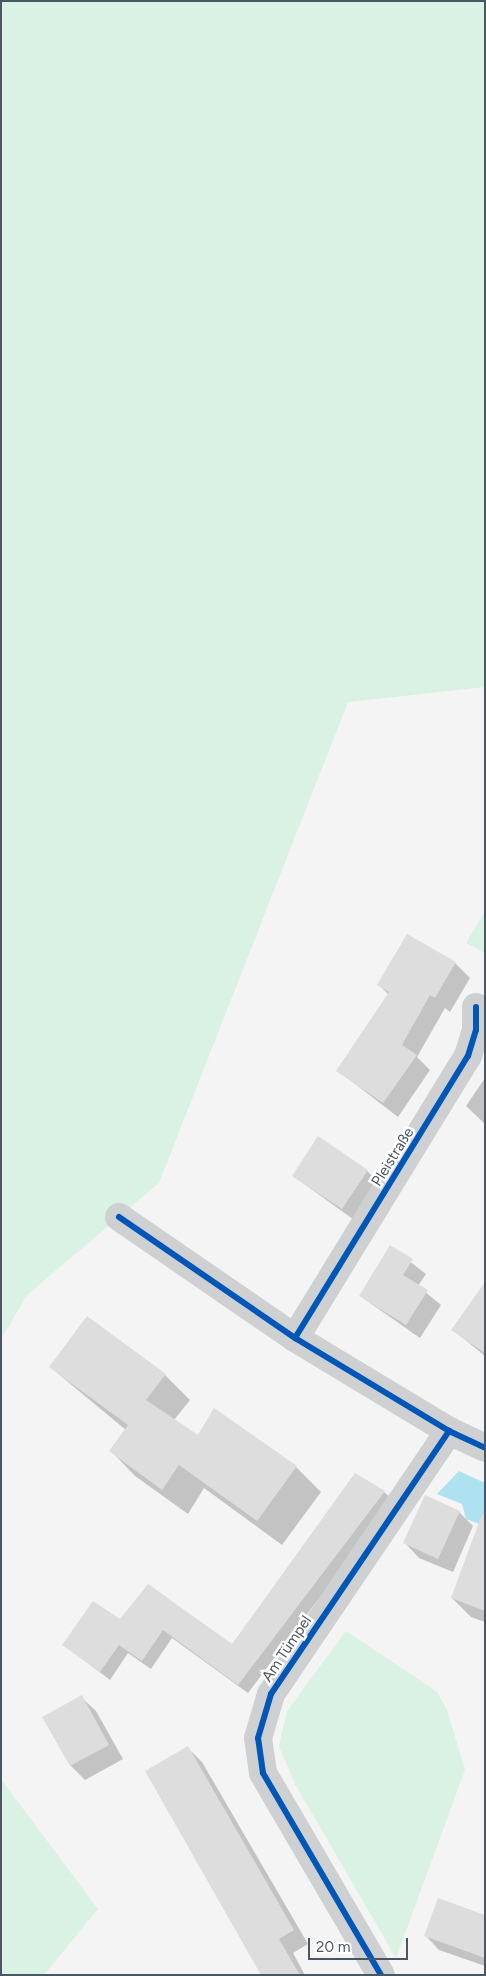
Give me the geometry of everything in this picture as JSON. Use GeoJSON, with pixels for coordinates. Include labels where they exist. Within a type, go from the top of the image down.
{"type":"FeatureCollection","features":[{"type":"Feature","properties":{"kind":"street","name":"Pleistraße"},"geometry":{"type":"LineString","coordinates":[[295,1338],[468,1056],[476,1030],[476,1007]]}},
{"type":"Feature","properties":{"kind":"street"},"geometry":{"type":"LineString","coordinates":[[120,1217],[295,1338],[449,1431],[485,1448]]}},
{"type":"Feature","properties":{"kind":"street","name":"Am Tümpel"},"geometry":{"type":"LineString","coordinates":[[381,1975],[262,1772],[258,1738],[271,1694],[449,1431]]}},
{"type":"Feature","properties":{"kind":"green space"},"geometry":{"type":"Polygon","coordinates":[[[1,1],[485,1],[485,687],[348,702],[159,1183],[27,1295],[1,1339],[1,1]]]}},
{"type":"Feature","properties":{"kind":"green space"},"geometry":{"type":"Polygon","coordinates":[[[485,911],[485,953],[466,943],[485,911]]]}},
{"type":"Feature","properties":{"kind":"green space"},"geometry":{"type":"Polygon","coordinates":[[[346,1631],[437,1692],[447,1710],[465,1770],[396,1958],[295,1784],[279,1746],[287,1711],[346,1631]]]}},
{"type":"Feature","properties":{"kind":"green space"},"geometry":{"type":"Polygon","coordinates":[[[1,1779],[98,1909],[44,1975],[1,1975],[1,1779]]]}},
{"type":"Feature","properties":{"kind":"water"},"geometry":{"type":"Polygon","coordinates":[[[459,1471],[485,1483],[485,1526],[466,1519],[462,1504],[437,1494],[459,1471]]]}},
{"type":"Feature","properties":{"kind":"building"},"geometry":{"type":"Polygon","coordinates":[[[407,934],[456,962],[435,998],[430,995],[402,1045],[417,1055],[383,1103],[336,1071],[389,992],[377,985],[407,934]]]}},
{"type":"Feature","properties":{"kind":"building"},"geometry":{"type":"Polygon","coordinates":[[[318,1136],[368,1170],[342,1209],[292,1176],[318,1136]]]}},
{"type":"Feature","properties":{"kind":"building"},"geometry":{"type":"Polygon","coordinates":[[[390,1245],[413,1259],[403,1275],[428,1290],[406,1325],[359,1296],[390,1245]]]}},
{"type":"Feature","properties":{"kind":"building"},"geometry":{"type":"Polygon","coordinates":[[[485,1282],[485,1353],[451,1330],[485,1282]]]}},
{"type":"Feature","properties":{"kind":"building"},"geometry":{"type":"Polygon","coordinates":[[[87,1316],[166,1374],[146,1400],[198,1435],[214,1408],[297,1466],[257,1521],[179,1465],[162,1490],[109,1451],[128,1425],[49,1367],[87,1316]]]}},
{"type":"Feature","properties":{"kind":"building"},"geometry":{"type":"Polygon","coordinates":[[[355,1473],[385,1491],[238,1685],[163,1630],[142,1661],[119,1645],[100,1672],[62,1645],[93,1601],[120,1619],[148,1584],[232,1644],[355,1473]]]}},
{"type":"Feature","properties":{"kind":"building"},"geometry":{"type":"Polygon","coordinates":[[[425,1495],[460,1511],[438,1559],[403,1543],[425,1495]]]}},
{"type":"Feature","properties":{"kind":"building"},"geometry":{"type":"Polygon","coordinates":[[[482,1514],[485,1515],[485,1611],[451,1598],[482,1514]]]}},
{"type":"Feature","properties":{"kind":"building"},"geometry":{"type":"Polygon","coordinates":[[[82,1695],[109,1745],[70,1766],[42,1717],[82,1695]]]}},
{"type":"Feature","properties":{"kind":"building"},"geometry":{"type":"Polygon","coordinates":[[[188,1746],[294,1930],[279,1939],[300,1975],[261,1975],[145,1771],[188,1746]]]}},
{"type":"Feature","properties":{"kind":"building"},"geometry":{"type":"Polygon","coordinates":[[[438,1898],[485,1915],[485,1958],[424,1936],[438,1898]]]}},
{"type":"Feature","properties":{"kind":"cycle path"},"geometry":{"type":"LineString","coordinates":[[295,1338],[468,1056],[476,1030],[476,1007]]}},
{"type":"Feature","properties":{"kind":"cycle path"},"geometry":{"type":"LineString","coordinates":[[119,1217],[295,1338],[449,1431],[485,1448]]}},
{"type":"Feature","properties":{"kind":"cycle path"},"geometry":{"type":"LineString","coordinates":[[381,1975],[263,1773],[258,1738],[271,1694],[449,1431]]}}]}
